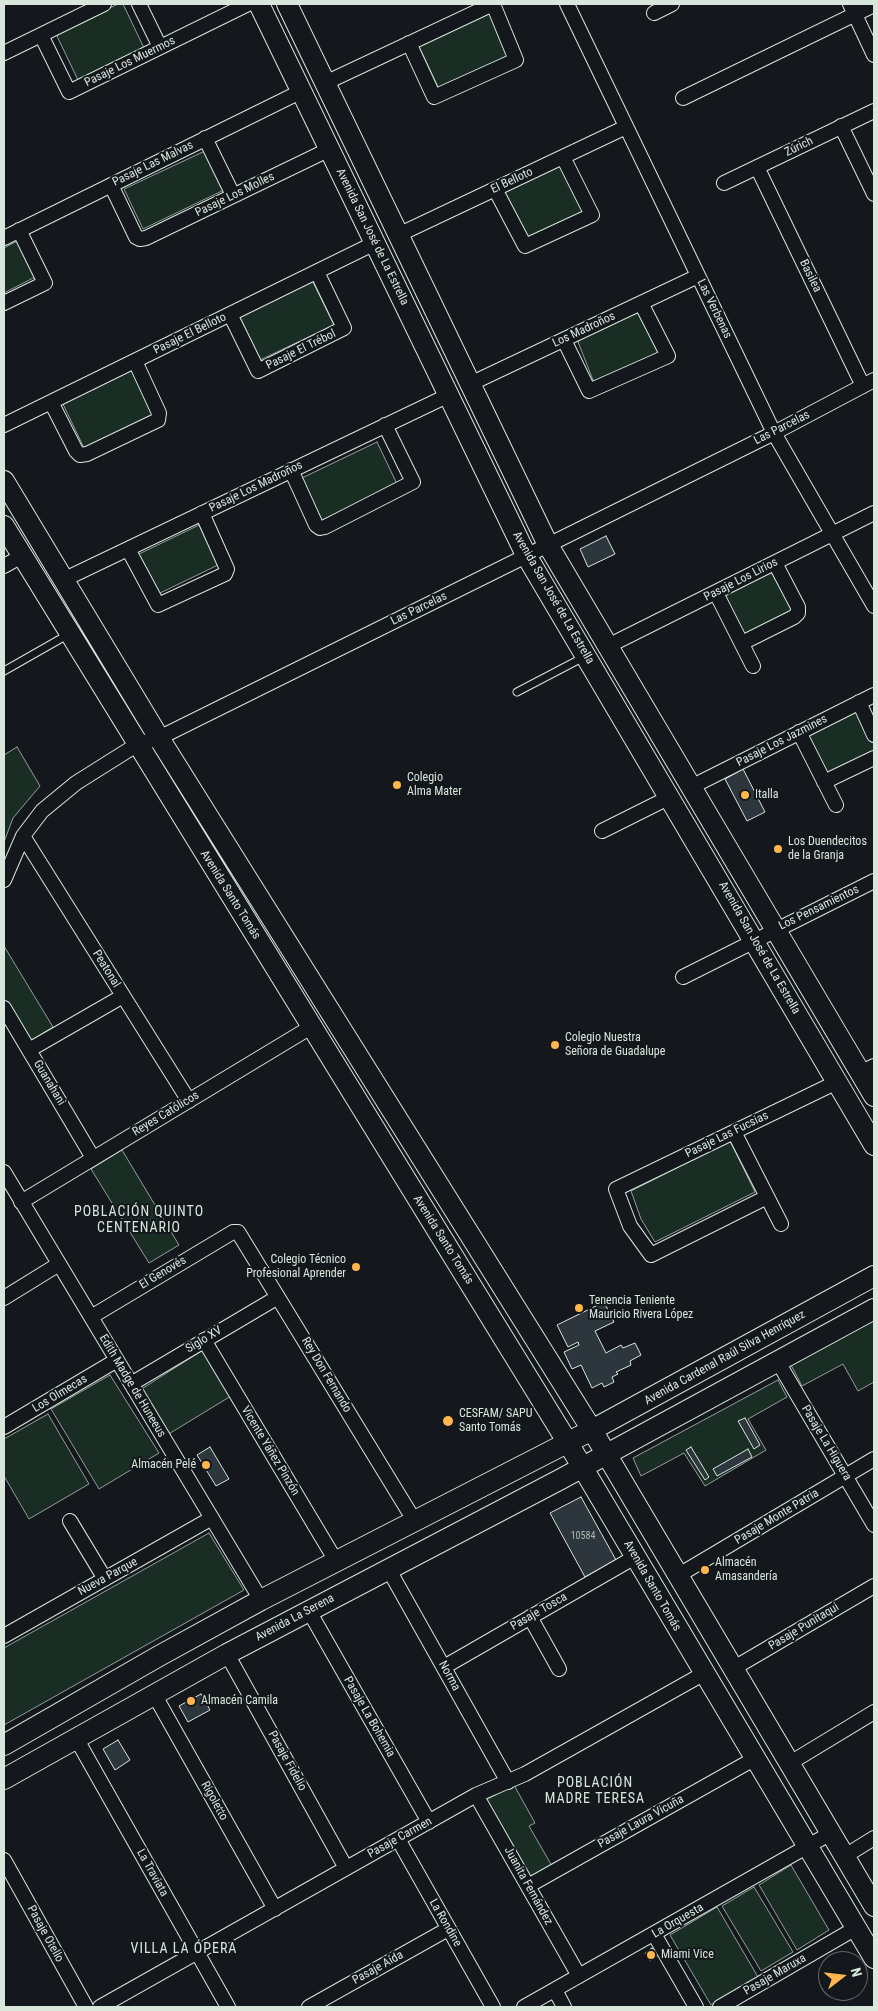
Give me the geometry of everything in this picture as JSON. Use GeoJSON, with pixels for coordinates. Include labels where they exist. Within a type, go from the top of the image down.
{"type":"FeatureCollection","features":[{"type":"Feature","properties":{"kind":"main road","name":"Avenida San José de La Estrella"},"geometry":{"type":"LineString","coordinates":[[259,4],[526,556],[755,940],[874,1145]]}},
{"type":"Feature","properties":{"kind":"main road","name":"Avenida San José de La Estrella"},"geometry":{"type":"LineString","coordinates":[[287,4],[548,545],[775,929],[867,1069],[874,1096]]}},
{"type":"Feature","properties":{"kind":"main road","name":"Avenida Santo Tomás"},"geometry":{"type":"LineString","coordinates":[[4,481],[593,1462],[679,1575],[874,1906]]}},
{"type":"Feature","properties":{"kind":"main road","name":"Avenida Santo Tomás"},"geometry":{"type":"LineString","coordinates":[[4,526],[311,1027],[578,1437],[593,1462],[635,1557],[874,1958]]}},
{"type":"Feature","properties":{"kind":"main road","name":"Avenida Cardenal Raúl Silva Henríquez"},"geometry":{"type":"LineString","coordinates":[[578,1437],[874,1276]]}},
{"type":"Feature","properties":{"kind":"main road"},"geometry":{"type":"LineString","coordinates":[[593,1462],[874,1309]]}},
{"type":"Feature","properties":{"kind":"main road"},"geometry":{"type":"LineString","coordinates":[[4,1745],[261,1600],[578,1437]]}},
{"type":"Feature","properties":{"kind":"main road","name":"Avenida La Serena"},"geometry":{"type":"LineString","coordinates":[[4,1779],[227,1654],[593,1462]]}},
{"type":"Feature","properties":{"kind":"street"},"geometry":{"type":"LineString","coordinates":[[4,52],[104,4]]}},
{"type":"Feature","properties":{"kind":"street"},"geometry":{"type":"LineString","coordinates":[[139,4],[160,47]]}},
{"type":"Feature","properties":{"kind":"street","name":"Pasaje Los Muermos"},"geometry":{"type":"LineString","coordinates":[[41,34],[68,92],[248,4]]}},
{"type":"Feature","properties":{"kind":"street"},"geometry":{"type":"LineString","coordinates":[[325,83],[493,4],[516,60],[434,97],[409,44]]}},
{"type":"Feature","properties":{"kind":"street","name":"Las Verbenas"},"geometry":{"type":"LineString","coordinates":[[567,4],[774,433],[874,606]]}},
{"type":"Feature","properties":{"kind":"street"},"geometry":{"type":"LineString","coordinates":[[654,13],[672,4]]}},
{"type":"Feature","properties":{"kind":"street"},"geometry":{"type":"LineString","coordinates":[[683,98],[852,9],[874,5]]}},
{"type":"Feature","properties":{"kind":"street"},"geometry":{"type":"LineString","coordinates":[[852,9],[874,56]]}},
{"type":"Feature","properties":{"kind":"street","name":"Pasaje Las Malvas"},"geometry":{"type":"LineString","coordinates":[[4,238],[302,91]]}},
{"type":"Feature","properties":{"kind":"street","name":"Zúrich"},"geometry":{"type":"LineString","coordinates":[[724,183],[874,111]]}},
{"type":"Feature","properties":{"kind":"street"},"geometry":{"type":"LineString","coordinates":[[841,126],[874,194]]}},
{"type":"Feature","properties":{"kind":"street","name":"El Belloto"},"geometry":{"type":"LineString","coordinates":[[398,235],[626,127]]}},
{"type":"Feature","properties":{"kind":"street"},"geometry":{"type":"LineString","coordinates":[[205,138],[233,195]]}},
{"type":"Feature","properties":{"kind":"street","name":"Pasaje Los Molles"},"geometry":{"type":"LineString","coordinates":[[110,185],[136,237],[140,239],[146,238],[330,149]]}},
{"type":"Feature","properties":{"kind":"street"},"geometry":{"type":"LineString","coordinates":[[496,189],[525,246],[592,215],[563,156]]}},
{"type":"Feature","properties":{"kind":"street","name":"Basilea"},"geometry":{"type":"LineString","coordinates":[[757,167],[869,383]]}},
{"type":"Feature","properties":{"kind":"street"},"geometry":{"type":"LineString","coordinates":[[4,304],[45,283],[19,230]]}},
{"type":"Feature","properties":{"kind":"street","name":"Pasaje El Belloto"},"geometry":{"type":"LineString","coordinates":[[4,425],[375,244]]}},
{"type":"Feature","properties":{"kind":"street","name":"Pasaje El Trébol"},"geometry":{"type":"LineString","coordinates":[[230,314],[258,371],[344,328],[317,272]]}},
{"type":"Feature","properties":{"kind":"street","name":"Los Madroños"},"geometry":{"type":"LineString","coordinates":[[470,384],[698,276]]}},
{"type":"Feature","properties":{"kind":"street"},"geometry":{"type":"LineString","coordinates":[[564,340],[589,391],[668,356],[642,303]]}},
{"type":"Feature","properties":{"kind":"street"},"geometry":{"type":"LineString","coordinates":[[51,402],[76,451],[80,455],[87,454],[158,420],[159,413],[135,361]]}},
{"type":"Feature","properties":{"kind":"street","name":"Las Parcelas"},"geometry":{"type":"LineString","coordinates":[[4,880],[23,836],[42,811],[64,792],[138,744],[159,738],[774,433],[869,383]]}},
{"type":"Feature","properties":{"kind":"street","name":"Pasaje Los Madroños"},"geometry":{"type":"LineString","coordinates":[[63,580],[448,395]]}},
{"type":"Feature","properties":{"kind":"street"},"geometry":{"type":"LineString","coordinates":[[291,470],[316,525],[320,528],[325,527],[412,482],[385,425]]}},
{"type":"Feature","properties":{"kind":"street"},"geometry":{"type":"LineString","coordinates":[[128,549],[155,603],[158,605],[162,604],[227,572],[202,513]]}},
{"type":"Feature","properties":{"kind":"street","name":"Pasaje Los Lirios"},"geometry":{"type":"LineString","coordinates":[[608,646],[874,514]]}},
{"type":"Feature","properties":{"kind":"street"},"geometry":{"type":"LineString","coordinates":[[4,566],[22,556]]}},
{"type":"Feature","properties":{"kind":"street"},"geometry":{"type":"LineString","coordinates":[[742,643],[794,618],[798,613],[798,607],[775,563]]}},
{"type":"Feature","properties":{"kind":"street"},"geometry":{"type":"LineString","coordinates":[[716,593],[753,666]]}},
{"type":"Feature","properties":{"kind":"street","name":"Pasaje Los Jazmines"},"geometry":{"type":"LineString","coordinates":[[691,787],[874,695]]}},
{"type":"Feature","properties":{"kind":"street"},"geometry":{"type":"LineString","coordinates":[[859,702],[874,735]]}},
{"type":"Feature","properties":{"kind":"street"},"geometry":{"type":"LineString","coordinates":[[799,732],[836,805]]}},
{"type":"Feature","properties":{"kind":"street"},"geometry":{"type":"LineString","coordinates":[[824,782],[874,758]]}},
{"type":"Feature","properties":{"kind":"street"},"geometry":{"type":"LineString","coordinates":[[602,831],[670,797]]}},
{"type":"Feature","properties":{"kind":"street","name":"Peatonal"},"geometry":{"type":"LineString","coordinates":[[23,836],[188,1101]]}},
{"type":"Feature","properties":{"kind":"street","name":"Los Pensamientos"},"geometry":{"type":"LineString","coordinates":[[683,977],[775,929],[874,881]]}},
{"type":"Feature","properties":{"kind":"street"},"geometry":{"type":"LineString","coordinates":[[29,1050],[123,996]]}},
{"type":"Feature","properties":{"kind":"street","name":"Guanahani"},"geometry":{"type":"LineString","coordinates":[[4,1008],[93,1158]]}},
{"type":"Feature","properties":{"kind":"street","name":"Reyes Católicos"},"geometry":{"type":"LineString","coordinates":[[21,1202],[311,1027]]}},
{"type":"Feature","properties":{"kind":"street","name":"Pasaje Las Fucsias"},"geometry":{"type":"LineString","coordinates":[[768,1197],[651,1255],[630,1226],[616,1189],[837,1082]]}},
{"type":"Feature","properties":{"kind":"street"},"geometry":{"type":"LineString","coordinates":[[734,1132],[781,1224]]}},
{"type":"Feature","properties":{"kind":"street","name":"Edith Madge de Huneeus"},"geometry":{"type":"LineString","coordinates":[[4,1174],[261,1600]]}},
{"type":"Feature","properties":{"kind":"street","name":"Rey Don Fernando"},"geometry":{"type":"LineString","coordinates":[[237,1231],[240,1233],[414,1520]]}},
{"type":"Feature","properties":{"kind":"street","name":"El Genovés"},"geometry":{"type":"LineString","coordinates":[[90,1317],[237,1231]]}},
{"type":"Feature","properties":{"kind":"street"},"geometry":{"type":"LineString","coordinates":[[4,1298],[59,1264]]}},
{"type":"Feature","properties":{"kind":"street","name":"Siglo XV"},"geometry":{"type":"LineString","coordinates":[[131,1384],[278,1297]]}},
{"type":"Feature","properties":{"kind":"street","name":"Vicente Yáñez Pinzón"},"geometry":{"type":"LineString","coordinates":[[204,1340],[336,1560]]}},
{"type":"Feature","properties":{"kind":"street","name":"Los Olmecas"},"geometry":{"type":"LineString","coordinates":[[4,1427],[116,1360]]}},
{"type":"Feature","properties":{"kind":"street","name":"Pasaje La Higuera"},"geometry":{"type":"LineString","coordinates":[[778,1362],[874,1525]]}},
{"type":"Feature","properties":{"kind":"street","name":"Pasaje Monte Patria"},"geometry":{"type":"LineString","coordinates":[[679,1575],[874,1459]]}},
{"type":"Feature","properties":{"kind":"street","name":"Nueva Parque"},"geometry":{"type":"LineString","coordinates":[[4,1636],[212,1518]]}},
{"type":"Feature","properties":{"kind":"street"},"geometry":{"type":"LineString","coordinates":[[70,1521],[105,1579]]}},
{"type":"Feature","properties":{"kind":"street","name":"Pasaje Tosca"},"geometry":{"type":"LineString","coordinates":[[444,1667],[635,1557]]}},
{"type":"Feature","properties":{"kind":"street","name":"Norma"},"geometry":{"type":"LineString","coordinates":[[389,1570],[508,1782]]}},
{"type":"Feature","properties":{"kind":"street","name":"Pasaje Punitaqui"},"geometry":{"type":"LineString","coordinates":[[734,1668],[874,1586]]}},
{"type":"Feature","properties":{"kind":"street","name":"Pasaje La Bohemia"},"geometry":{"type":"LineString","coordinates":[[308,1611],[429,1822]]}},
{"type":"Feature","properties":{"kind":"street"},"geometry":{"type":"LineString","coordinates":[[530,1617],[559,1669]]}},
{"type":"Feature","properties":{"kind":"street","name":"Pasaje Fidelio"},"geometry":{"type":"LineString","coordinates":[[227,1654],[346,1868]]}},
{"type":"Feature","properties":{"kind":"street","name":"Pasaje Carmen"},"geometry":{"type":"LineString","coordinates":[[100,2007],[476,1795],[508,1782],[704,1674]]}},
{"type":"Feature","properties":{"kind":"street","name":"Rigoletto"},"geometry":{"type":"LineString","coordinates":[[154,1694],[275,1908]]}},
{"type":"Feature","properties":{"kind":"street"},"geometry":{"type":"LineString","coordinates":[[790,1763],[874,1712]]}},
{"type":"Feature","properties":{"kind":"street","name":"La Traviata"},"geometry":{"type":"LineString","coordinates":[[76,1738],[228,2007]]}},
{"type":"Feature","properties":{"kind":"street","name":"Pasaje Laura Vicuña"},"geometry":{"type":"LineString","coordinates":[[528,1886],[754,1758]]}},
{"type":"Feature","properties":{"kind":"street","name":"Juanita Fernández"},"geometry":{"type":"LineString","coordinates":[[476,1795],[579,1976]]}},
{"type":"Feature","properties":{"kind":"street","name":"La Orquesta"},"geometry":{"type":"LineString","coordinates":[[524,2007],[831,1833]]}},
{"type":"Feature","properties":{"kind":"street"},"geometry":{"type":"LineString","coordinates":[[845,1856],[874,1838]]}},
{"type":"Feature","properties":{"kind":"street","name":"La Rondine"},"geometry":{"type":"LineString","coordinates":[[398,1839],[493,2007]]}},
{"type":"Feature","properties":{"kind":"street","name":"Pasaje Otello"},"geometry":{"type":"LineString","coordinates":[[4,1860],[86,2007]]}},
{"type":"Feature","properties":{"kind":"street","name":"Pasaje Maruxa"},"geometry":{"type":"LineString","coordinates":[[720,2007],[856,1928]]}},
{"type":"Feature","properties":{"kind":"street","name":"Pasaje Aída"},"geometry":{"type":"LineString","coordinates":[[309,2007],[448,1929]]}},
{"type":"Feature","properties":{"kind":"street"},"geometry":{"type":"LineString","coordinates":[[654,1934],[696,2007]]}},
{"type":"Feature","properties":{"kind":"street"},"geometry":{"type":"LineString","coordinates":[[555,1990],[564,2007]]}},
{"type":"Feature","properties":{"kind":"lane"},"geometry":{"type":"LineString","coordinates":[[4,671],[70,634]]}},
{"type":"Feature","properties":{"kind":"lane"},"geometry":{"type":"LineString","coordinates":[[517,692],[586,656]]}},
{"type":"Feature","properties":{"kind":"green space"},"geometry":{"type":"Polygon","coordinates":[[[118,4],[123,4],[144,48],[78,80],[56,34],[118,4]]]}},
{"type":"Feature","properties":{"kind":"green space"},"geometry":{"type":"Polygon","coordinates":[[[488,7],[511,54],[439,89],[417,42],[488,7]]]}},
{"type":"Feature","properties":{"kind":"green space"},"geometry":{"type":"Polygon","coordinates":[[[207,150],[226,189],[143,229],[124,189],[207,150]]]}},
{"type":"Feature","properties":{"kind":"green space"},"geometry":{"type":"Polygon","coordinates":[[[562,163],[585,212],[527,239],[503,190],[562,163]]]}},
{"type":"Feature","properties":{"kind":"green space"},"geometry":{"type":"Polygon","coordinates":[[[19,240],[37,276],[4,293],[4,248],[19,240]]]}},
{"type":"Feature","properties":{"kind":"green space"},"geometry":{"type":"Polygon","coordinates":[[[311,278],[334,325],[260,360],[238,313],[311,278]]]}},
{"type":"Feature","properties":{"kind":"green space"},"geometry":{"type":"Polygon","coordinates":[[[642,310],[663,352],[605,384],[593,380],[578,342],[582,335],[642,310]]]}},
{"type":"Feature","properties":{"kind":"green space"},"geometry":{"type":"Polygon","coordinates":[[[130,367],[153,417],[85,450],[61,400],[130,367]]]}},
{"type":"Feature","properties":{"kind":"green space"},"geometry":{"type":"Polygon","coordinates":[[[377,442],[397,484],[322,520],[302,478],[377,442]]]}},
{"type":"Feature","properties":{"kind":"green space"},"geometry":{"type":"Polygon","coordinates":[[[199,525],[218,565],[156,595],[137,555],[199,525]]]}},
{"type":"Feature","properties":{"kind":"green space"},"geometry":{"type":"Polygon","coordinates":[[[769,573],[777,575],[794,608],[792,615],[754,635],[743,633],[726,600],[726,593],[769,573]]]}},
{"type":"Feature","properties":{"kind":"green space"},"geometry":{"type":"Polygon","coordinates":[[[852,710],[858,713],[874,743],[874,755],[832,775],[825,773],[808,739],[810,731],[852,710]]]}},
{"type":"Feature","properties":{"kind":"green space"},"geometry":{"type":"Polygon","coordinates":[[[17,747],[40,786],[13,818],[4,842],[4,755],[17,747]]]}},
{"type":"Feature","properties":{"kind":"green space"},"geometry":{"type":"Polygon","coordinates":[[[4,946],[53,1027],[29,1042],[4,999],[4,946]]]}},
{"type":"Feature","properties":{"kind":"green space"},"geometry":{"type":"Polygon","coordinates":[[[730,1141],[755,1192],[655,1242],[641,1219],[631,1191],[730,1141]]]}},
{"type":"Feature","properties":{"kind":"green space"},"geometry":{"type":"Polygon","coordinates":[[[122,1150],[179,1245],[149,1263],[91,1169],[122,1150]]]}},
{"type":"Feature","properties":{"kind":"green space"},"geometry":{"type":"Polygon","coordinates":[[[874,1320],[874,1382],[858,1391],[843,1364],[802,1386],[791,1365],[874,1320]]]}},
{"type":"Feature","properties":{"kind":"green space"},"geometry":{"type":"Polygon","coordinates":[[[203,1350],[231,1396],[167,1435],[140,1390],[203,1350]]]}},
{"type":"Feature","properties":{"kind":"green space"},"geometry":{"type":"Polygon","coordinates":[[[110,1375],[159,1453],[99,1489],[51,1409],[110,1375]]]}},
{"type":"Feature","properties":{"kind":"green space"},"geometry":{"type":"Polygon","coordinates":[[[778,1380],[787,1397],[748,1419],[766,1450],[705,1486],[684,1453],[641,1476],[633,1458],[778,1380]]]}},
{"type":"Feature","properties":{"kind":"green space"},"geometry":{"type":"Polygon","coordinates":[[[48,1414],[89,1484],[29,1519],[4,1476],[4,1439],[48,1414]]]}},
{"type":"Feature","properties":{"kind":"green space"},"geometry":{"type":"Polygon","coordinates":[[[209,1533],[244,1590],[4,1725],[4,1648],[209,1533]]]}},
{"type":"Feature","properties":{"kind":"green space"},"geometry":{"type":"Polygon","coordinates":[[[514,1785],[535,1823],[529,1826],[552,1866],[529,1879],[486,1800],[514,1785]]]}},
{"type":"Feature","properties":{"kind":"green space"},"geometry":{"type":"Polygon","coordinates":[[[791,1865],[829,1930],[797,1950],[759,1885],[791,1865]]]}},
{"type":"Feature","properties":{"kind":"green space"},"geometry":{"type":"Polygon","coordinates":[[[754,1887],[793,1952],[761,1971],[722,1906],[754,1887]]]}},
{"type":"Feature","properties":{"kind":"green space"},"geometry":{"type":"Polygon","coordinates":[[[717,1907],[758,1977],[711,2005],[670,1935],[717,1907]]]}},
{"type":"Feature","properties":{"kind":"building"},"geometry":{"type":"Polygon","coordinates":[[[606,536],[615,554],[588,567],[580,549],[606,536]]]}},
{"type":"Feature","properties":{"kind":"building","name":"Italla"},"geometry":{"type":"Polygon","coordinates":[[[743,769],[765,812],[747,821],[725,779],[743,769]]]}},
{"type":"Feature","properties":{"kind":"building"},"geometry":{"type":"Polygon","coordinates":[[[604,1302],[614,1322],[595,1331],[606,1353],[621,1345],[623,1348],[635,1343],[641,1355],[630,1361],[631,1365],[616,1372],[618,1374],[612,1377],[614,1382],[604,1387],[602,1383],[592,1388],[581,1365],[572,1369],[564,1352],[579,1345],[578,1342],[568,1347],[557,1325],[604,1302]]]}},
{"type":"Feature","properties":{"kind":"building"},"geometry":{"type":"Polygon","coordinates":[[[745,1418],[760,1445],[754,1449],[738,1421],[745,1418]]]}},
{"type":"Feature","properties":{"kind":"building"},"geometry":{"type":"Polygon","coordinates":[[[210,1447],[229,1479],[216,1486],[197,1455],[210,1447]]]}},
{"type":"Feature","properties":{"kind":"building"},"geometry":{"type":"Polygon","coordinates":[[[691,1447],[709,1477],[705,1480],[686,1450],[691,1447]]]}},
{"type":"Feature","properties":{"kind":"building"},"geometry":{"type":"Polygon","coordinates":[[[748,1449],[752,1457],[717,1476],[713,1469],[748,1449]]]}},
{"type":"Feature","properties":{"kind":"building"},"geometry":{"type":"Polygon","coordinates":[[[581,1497],[616,1560],[585,1577],[550,1513],[581,1497]]]}},
{"type":"Feature","properties":{"kind":"building"},"geometry":{"type":"Polygon","coordinates":[[[201,1694],[210,1710],[188,1722],[179,1706],[201,1694]]]}},
{"type":"Feature","properties":{"kind":"building"},"geometry":{"type":"Polygon","coordinates":[[[118,1740],[130,1760],[115,1770],[103,1749],[118,1740]]]}},
{"type":"Feature","properties":{"kind":"building","name":"Miami Vice"},"geometry":{"type":"Polygon","coordinates":[[[652,1948],[657,1956],[650,1961],[645,1953],[652,1948]]]}},
{"type":"Feature","properties":{"kind":"place","name":"Colegio Alma Mater"},"geometry":{"type":"Point","coordinates":[397,785]}},
{"type":"Feature","properties":{"kind":"place","name":"Italla"},"geometry":{"type":"Point","coordinates":[745,795]}},
{"type":"Feature","properties":{"kind":"place","name":"Los Duendecitos de la Granja"},"geometry":{"type":"Point","coordinates":[778,849]}},
{"type":"Feature","properties":{"kind":"place","name":"Colegio Nuestra Señora de Guadalupe"},"geometry":{"type":"Point","coordinates":[555,1045]}},
{"type":"Feature","properties":{"kind":"place","name":"Colegio Técnico Profesional Aprender"},"geometry":{"type":"Point","coordinates":[356,1267]}},
{"type":"Feature","properties":{"kind":"place","name":"Tenencia Teniente Mauricio Rivera López"},"geometry":{"type":"Point","coordinates":[579,1308]}},
{"type":"Feature","properties":{"kind":"place","name":"CESFAM/ SAPU Santo Tomás"},"geometry":{"type":"Point","coordinates":[448,1421]}},
{"type":"Feature","properties":{"kind":"place","name":"Almacén Pelé"},"geometry":{"type":"Point","coordinates":[206,1465]}},
{"type":"Feature","properties":{"kind":"place","name":"Almacén Amasandería"},"geometry":{"type":"Point","coordinates":[705,1570]}},
{"type":"Feature","properties":{"kind":"place","name":"Almacén Camila"},"geometry":{"type":"Point","coordinates":[191,1701]}},
{"type":"Feature","properties":{"kind":"place","name":"Miami Vice"},"geometry":{"type":"Point","coordinates":[651,1955]}},
{"type":"Feature","properties":{"kind":"district","name":"POBLACIÓN QUINTO CENTENARIO"},"geometry":{"type":"Point","coordinates":[139,1220]}},
{"type":"Feature","properties":{"kind":"district","name":"POBLACIÓN MADRE TERESA"},"geometry":{"type":"Point","coordinates":[595,1792]}},
{"type":"Feature","properties":{"kind":"district","name":"VILLA LA ÓPERA"},"geometry":{"type":"Point","coordinates":[184,1949]}}]}
